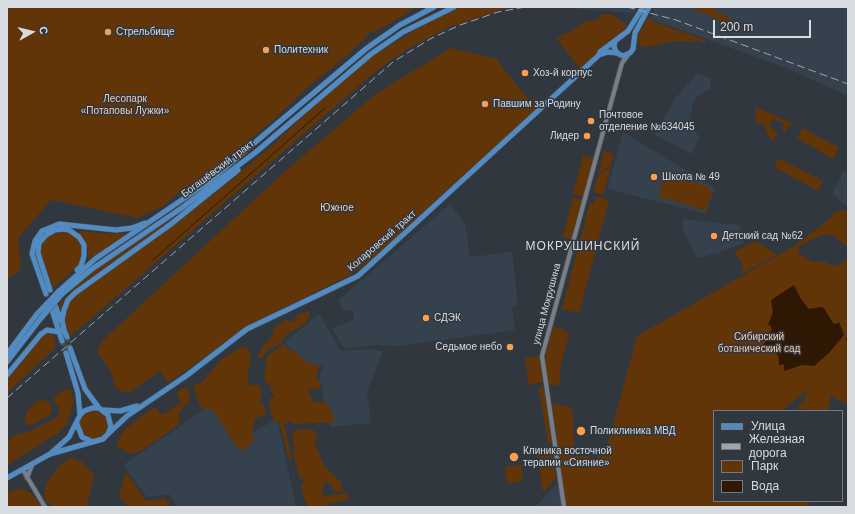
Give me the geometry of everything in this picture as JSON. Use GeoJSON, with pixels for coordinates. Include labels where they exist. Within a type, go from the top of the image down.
{"type":"FeatureCollection","features":[{"type":"Feature","properties":{"kind":"main road","name":"Богашёвский тракт"},"geometry":{"type":"LineString","coordinates":[[7,354],[60,293],[66,284],[95,259],[165,212],[230,164],[367,48],[400,25],[434,7]]}},
{"type":"Feature","properties":{"kind":"main road","name":"Богашёвский тракт"},"geometry":{"type":"LineString","coordinates":[[60,293],[92,269],[183,208],[256,152],[371,54],[409,29],[454,7]]}},
{"type":"Feature","properties":{"kind":"main road","name":"Коларовский тракт"},"geometry":{"type":"LineString","coordinates":[[109,433],[121,420],[186,376],[247,329],[358,276],[599,55],[600,52],[630,29],[643,7]]}},
{"type":"Feature","properties":{"kind":"main road"},"geometry":{"type":"LineString","coordinates":[[599,55],[608,52],[628,55],[632,50],[635,33],[649,7]]}},
{"type":"Feature","properties":{"kind":"main road"},"geometry":{"type":"LineString","coordinates":[[618,54],[614,45],[618,38],[629,38],[633,43]]}},
{"type":"Feature","properties":{"kind":"main road"},"geometry":{"type":"LineString","coordinates":[[61,331],[64,310],[68,300],[75,293],[186,213],[236,172],[256,152]]}},
{"type":"Feature","properties":{"kind":"main road"},"geometry":{"type":"LineString","coordinates":[[66,284],[81,266],[84,250],[82,241],[76,234],[68,230],[59,229],[46,235],[38,248],[39,259],[48,292],[32,254],[38,236],[47,228],[63,224],[103,230],[122,230],[141,225],[165,212]]}},
{"type":"Feature","properties":{"kind":"main road"},"geometry":{"type":"LineString","coordinates":[[55,305],[62,341]]}},
{"type":"Feature","properties":{"kind":"main road"},"geometry":{"type":"LineString","coordinates":[[52,310],[61,331],[66,337]]}},
{"type":"Feature","properties":{"kind":"main road","name":"Богашёвский тракт"},"geometry":{"type":"LineString","coordinates":[[7,362],[39,316]]}},
{"type":"Feature","properties":{"kind":"main road"},"geometry":{"type":"LineString","coordinates":[[7,375],[40,334],[47,330],[61,331]]}},
{"type":"Feature","properties":{"kind":"main road"},"geometry":{"type":"LineString","coordinates":[[50,454],[95,442],[103,439],[109,433],[111,421],[85,389],[70,348]]}},
{"type":"Feature","properties":{"kind":"main road"},"geometry":{"type":"LineString","coordinates":[[7,478],[50,454],[69,437],[77,423],[80,415],[78,393],[66,353]]}},
{"type":"Feature","properties":{"kind":"main road","name":"Коларовский тракт"},"geometry":{"type":"LineString","coordinates":[[100,409],[120,411],[147,401]]}},
{"type":"Feature","properties":{"kind":"main road"},"geometry":{"type":"LineString","coordinates":[[80,415],[87,409],[100,409]]}},
{"type":"Feature","properties":{"kind":"main road"},"geometry":{"type":"LineString","coordinates":[[77,423],[82,437],[95,442]]}},
{"type":"Feature","properties":{"kind":"street"},"geometry":{"type":"LineString","coordinates":[[618,54],[622,63],[628,55]]}},
{"type":"Feature","properties":{"kind":"street","name":"улица Мокрушина"},"geometry":{"type":"LineString","coordinates":[[564,507],[542,356],[622,63]]}},
{"type":"Feature","properties":{"kind":"street"},"geometry":{"type":"LineString","coordinates":[[27,478],[32,465]]}},
{"type":"Feature","properties":{"kind":"street"},"geometry":{"type":"LineString","coordinates":[[23,470],[45,507]]}},
{"type":"Feature","properties":{"kind":"street"},"geometry":{"type":"LineString","coordinates":[[15,474],[27,478]]}},
{"type":"Feature","properties":{"kind":"shaded area"},"geometry":{"type":"Polygon","coordinates":[[[576,7],[638,7],[634,13],[576,9],[576,7]]]}},
{"type":"Feature","properties":{"kind":"shaded area"},"geometry":{"type":"Polygon","coordinates":[[[651,7],[848,7],[848,96],[789,69],[651,19],[654,9],[651,7]]]}},
{"type":"Feature","properties":{"kind":"shaded area"},"geometry":{"type":"Polygon","coordinates":[[[697,73],[711,78],[710,89],[696,97],[693,105],[689,122],[699,137],[692,154],[655,135],[674,100],[697,73]]]}},
{"type":"Feature","properties":{"kind":"shaded area","name":"Школа № 49"},"geometry":{"type":"Polygon","coordinates":[[[623,132],[715,188],[706,214],[607,189],[623,132]]]}},
{"type":"Feature","properties":{"kind":"shaded area"},"geometry":{"type":"Polygon","coordinates":[[[844,171],[848,174],[848,207],[832,194],[844,171]]]}},
{"type":"Feature","properties":{"kind":"shaded area"},"geometry":{"type":"Polygon","coordinates":[[[450,204],[465,224],[470,257],[512,252],[518,305],[512,307],[515,330],[400,346],[374,345],[346,348],[342,346],[332,328],[354,320],[353,311],[343,310],[339,300],[450,204]]]}},
{"type":"Feature","properties":{"kind":"shaded area","name":"Детский сад №62"},"geometry":{"type":"Polygon","coordinates":[[[683,219],[727,224],[736,223],[737,225],[740,225],[744,243],[718,253],[697,258],[683,229],[683,219]]]}},
{"type":"Feature","properties":{"kind":"shaded area"},"geometry":{"type":"Polygon","coordinates":[[[319,314],[341,351],[369,349],[383,351],[367,392],[371,423],[330,427],[319,375],[324,365],[307,372],[285,342],[319,314]]]}},
{"type":"Feature","properties":{"kind":"shaded area"},"geometry":{"type":"Polygon","coordinates":[[[211,405],[235,444],[277,418],[296,507],[177,507],[169,494],[147,497],[123,465],[211,405]]]}},
{"type":"Feature","properties":{"kind":"shaded area"},"geometry":{"type":"Polygon","coordinates":[[[556,485],[559,485],[562,507],[526,507],[538,504],[556,485]]]}},
{"type":"Feature","properties":{"kind":"green space","name":"Лесопарк «Потаповы Лужки»"},"geometry":{"type":"Polygon","coordinates":[[[7,7],[417,7],[382,28],[369,33],[349,54],[310,85],[271,122],[201,178],[184,188],[163,206],[138,218],[51,200],[18,238],[21,269],[7,280],[7,7]]]}},
{"type":"Feature","properties":{"kind":"green space"},"geometry":{"type":"Polygon","coordinates":[[[462,7],[510,7],[449,27],[407,49],[376,71],[71,336],[66,326],[65,315],[68,306],[76,295],[172,226],[216,192],[274,144],[310,109],[373,56],[422,26],[462,7]]]}},
{"type":"Feature","properties":{"kind":"green space"},"geometry":{"type":"Polygon","coordinates":[[[690,7],[710,7],[743,26],[739,29],[690,7]]]}},
{"type":"Feature","properties":{"kind":"green space"},"geometry":{"type":"Polygon","coordinates":[[[611,14],[628,26],[580,69],[557,39],[563,34],[568,33],[587,21],[597,20],[600,15],[611,14]]]}},
{"type":"Feature","properties":{"kind":"green space"},"geometry":{"type":"Polygon","coordinates":[[[648,17],[654,22],[706,40],[705,43],[696,40],[691,42],[676,41],[646,47],[641,46],[636,40],[648,17]]]}},
{"type":"Feature","properties":{"kind":"green space","name":"Южное"},"geometry":{"type":"Polygon","coordinates":[[[451,48],[496,59],[528,99],[535,100],[542,104],[374,258],[348,276],[249,325],[168,383],[160,371],[130,392],[123,392],[115,388],[111,371],[99,355],[98,349],[104,339],[290,167],[377,93],[451,48]]]}},
{"type":"Feature","properties":{"kind":"green space"},"geometry":{"type":"Polygon","coordinates":[[[755,107],[792,123],[790,127],[787,127],[785,132],[782,131],[784,123],[773,119],[770,127],[777,132],[774,141],[768,136],[765,126],[761,123],[756,123],[755,107]]]}},
{"type":"Feature","properties":{"kind":"green space"},"geometry":{"type":"Polygon","coordinates":[[[802,128],[839,147],[833,159],[797,138],[802,128]]]}},
{"type":"Feature","properties":{"kind":"green space"},"geometry":{"type":"Polygon","coordinates":[[[604,151],[614,154],[611,166],[598,174],[604,151]]]}},
{"type":"Feature","properties":{"kind":"green space"},"geometry":{"type":"Polygon","coordinates":[[[583,155],[593,158],[583,197],[573,194],[583,155]]]}},
{"type":"Feature","properties":{"kind":"green space"},"geometry":{"type":"Polygon","coordinates":[[[779,158],[823,181],[818,191],[774,167],[779,158]]]}},
{"type":"Feature","properties":{"kind":"green space"},"geometry":{"type":"Polygon","coordinates":[[[611,168],[603,195],[593,192],[598,175],[611,168]]]}},
{"type":"Feature","properties":{"kind":"green space"},"geometry":{"type":"Polygon","coordinates":[[[670,175],[709,187],[712,196],[706,207],[708,208],[707,211],[657,196],[660,194],[662,180],[670,175]]]}},
{"type":"Feature","properties":{"kind":"green space"},"geometry":{"type":"Polygon","coordinates":[[[596,196],[609,200],[579,313],[562,309],[590,203],[594,204],[596,196]]]}},
{"type":"Feature","properties":{"kind":"green space"},"geometry":{"type":"Polygon","coordinates":[[[573,198],[582,200],[571,239],[562,237],[573,198]]]}},
{"type":"Feature","properties":{"kind":"green space","name":"Сибирский ботанический сад"},"geometry":{"type":"Polygon","coordinates":[[[845,210],[848,215],[848,247],[833,235],[821,235],[798,247],[799,254],[813,262],[826,262],[835,267],[848,259],[848,405],[831,395],[828,410],[796,409],[805,398],[808,390],[782,410],[713,410],[713,502],[809,502],[808,507],[566,507],[552,403],[572,408],[575,456],[589,456],[594,463],[599,455],[605,454],[637,336],[793,247],[831,218],[834,213],[845,210]]]}},
{"type":"Feature","properties":{"kind":"green space"},"geometry":{"type":"Polygon","coordinates":[[[181,213],[79,286],[64,301],[60,311],[59,304],[80,282],[113,256],[181,213]]]}},
{"type":"Feature","properties":{"kind":"green space"},"geometry":{"type":"Polygon","coordinates":[[[63,231],[68,232],[77,239],[81,246],[82,256],[79,265],[53,288],[40,253],[41,245],[47,237],[63,231]]]}},
{"type":"Feature","properties":{"kind":"green space"},"geometry":{"type":"Polygon","coordinates":[[[81,231],[126,234],[88,260],[88,248],[84,239],[79,233],[81,231]]]}},
{"type":"Feature","properties":{"kind":"green space"},"geometry":{"type":"Polygon","coordinates":[[[756,241],[777,255],[742,274],[743,265],[734,252],[756,241]]]}},
{"type":"Feature","properties":{"kind":"green space"},"geometry":{"type":"Polygon","coordinates":[[[309,311],[310,314],[305,324],[286,335],[282,342],[266,351],[262,358],[257,359],[263,345],[273,336],[273,329],[285,320],[294,322],[297,315],[309,311]]]}},
{"type":"Feature","properties":{"kind":"green space"},"geometry":{"type":"Polygon","coordinates":[[[553,327],[563,329],[569,335],[559,372],[561,376],[558,386],[548,384],[544,361],[553,327]]]}},
{"type":"Feature","properties":{"kind":"green space"},"geometry":{"type":"Polygon","coordinates":[[[43,334],[51,334],[55,338],[55,348],[7,393],[7,378],[43,334]]]}},
{"type":"Feature","properties":{"kind":"green space"},"geometry":{"type":"Polygon","coordinates":[[[284,344],[289,350],[296,352],[304,361],[319,366],[316,378],[321,383],[319,390],[312,388],[308,393],[315,403],[326,402],[334,417],[334,422],[294,424],[290,421],[284,424],[292,458],[289,460],[280,424],[273,420],[270,409],[269,399],[275,396],[269,388],[271,384],[266,383],[264,376],[267,356],[284,344]]]}},
{"type":"Feature","properties":{"kind":"green space"},"geometry":{"type":"Polygon","coordinates":[[[243,346],[249,350],[251,360],[248,369],[248,386],[255,384],[260,386],[262,398],[258,400],[264,405],[266,414],[255,419],[252,431],[254,441],[245,449],[239,450],[212,409],[201,409],[193,386],[202,382],[223,358],[243,346]]]}},
{"type":"Feature","properties":{"kind":"green space"},"geometry":{"type":"Polygon","coordinates":[[[539,356],[543,382],[529,385],[525,358],[539,356]]]}},
{"type":"Feature","properties":{"kind":"green space"},"geometry":{"type":"Polygon","coordinates":[[[186,386],[189,390],[190,401],[178,413],[180,420],[178,425],[141,451],[130,454],[117,446],[123,431],[151,409],[156,408],[162,415],[180,403],[181,401],[176,394],[186,386]]]}},
{"type":"Feature","properties":{"kind":"green space"},"geometry":{"type":"Polygon","coordinates":[[[541,386],[544,387],[552,442],[548,444],[539,389],[541,386]]]}},
{"type":"Feature","properties":{"kind":"green space"},"geometry":{"type":"Polygon","coordinates":[[[67,389],[71,391],[74,401],[66,425],[58,433],[7,465],[7,441],[16,434],[26,433],[58,417],[60,408],[54,402],[54,398],[63,390],[67,389]]]}},
{"type":"Feature","properties":{"kind":"green space"},"geometry":{"type":"Polygon","coordinates":[[[43,400],[49,402],[52,410],[51,414],[31,425],[26,425],[24,420],[27,411],[35,402],[43,400]]]}},
{"type":"Feature","properties":{"kind":"green space"},"geometry":{"type":"Polygon","coordinates":[[[94,411],[104,415],[108,425],[104,435],[94,439],[84,435],[80,425],[84,415],[94,411]]]}},
{"type":"Feature","properties":{"kind":"green space"},"geometry":{"type":"Polygon","coordinates":[[[306,429],[314,430],[318,437],[314,441],[324,466],[340,481],[343,491],[336,492],[328,482],[323,484],[323,496],[346,493],[350,499],[327,504],[327,507],[308,507],[304,499],[301,483],[305,482],[305,478],[300,479],[295,461],[292,431],[306,429]]]}},
{"type":"Feature","properties":{"kind":"green space"},"geometry":{"type":"Polygon","coordinates":[[[551,448],[556,478],[544,491],[542,490],[538,451],[551,448]]]}},
{"type":"Feature","properties":{"kind":"green space"},"geometry":{"type":"Polygon","coordinates":[[[71,457],[81,461],[94,475],[87,507],[54,507],[46,501],[44,493],[47,482],[59,466],[71,457]]]}},
{"type":"Feature","properties":{"kind":"green space"},"geometry":{"type":"Polygon","coordinates":[[[521,465],[523,481],[507,483],[505,467],[521,465]]]}},
{"type":"Feature","properties":{"kind":"green space"},"geometry":{"type":"Polygon","coordinates":[[[126,472],[146,501],[165,498],[171,507],[128,507],[119,496],[126,472]]]}},
{"type":"Feature","properties":{"kind":"green space"},"geometry":{"type":"Polygon","coordinates":[[[21,488],[31,493],[42,507],[7,507],[7,493],[21,488]]]}},
{"type":"Feature","properties":{"kind":"water"},"geometry":{"type":"Polygon","coordinates":[[[794,285],[801,299],[809,309],[820,307],[824,308],[833,323],[836,324],[839,322],[844,335],[829,353],[814,366],[802,365],[784,371],[784,365],[782,364],[779,366],[779,358],[777,354],[768,351],[763,345],[769,336],[770,331],[772,331],[771,326],[768,325],[773,312],[771,300],[794,285]]]}},
{"type":"Feature","properties":{"kind":"waterway"},"geometry":{"type":"LineString","coordinates":[[153,260],[325,108]]}},
{"type":"Feature","properties":{"kind":"waterway"},"geometry":{"type":"LineString","coordinates":[[846,338],[848,343]]}},
{"type":"Feature","properties":{"kind":"tunnel"},"geometry":{"type":"LineString","coordinates":[[67,337],[70,348]]}},
{"type":"Feature","properties":{"kind":"tunnel"},"geometry":{"type":"LineString","coordinates":[[62,341],[66,353]]}},
{"type":"Feature","properties":{"kind":"tram line"},"geometry":{"type":"LineString","coordinates":[[674,7],[687,7]]}},
{"type":"Feature","properties":{"kind":"railway"},"geometry":{"type":"LineString","coordinates":[[7,398],[393,62],[430,39],[460,25],[498,12],[525,7]]}},
{"type":"Feature","properties":{"kind":"railway"},"geometry":{"type":"LineString","coordinates":[[627,7],[676,20],[848,84]]}},
{"type":"Feature","properties":{"kind":"place","name":"Стрельбище"},"geometry":{"type":"Point","coordinates":[108,32]}},
{"type":"Feature","properties":{"kind":"place","name":"Политехник"},"geometry":{"type":"Point","coordinates":[266,50]}},
{"type":"Feature","properties":{"kind":"place","name":"Хоз-й корпус"},"geometry":{"type":"Point","coordinates":[525,73]}},
{"type":"Feature","properties":{"kind":"place","name":"Павшим за Родину"},"geometry":{"type":"Point","coordinates":[485,104]}},
{"type":"Feature","properties":{"kind":"place","name":"Почтовое отделение №634045"},"geometry":{"type":"Point","coordinates":[591,121]}},
{"type":"Feature","properties":{"kind":"place","name":"Лидер"},"geometry":{"type":"Point","coordinates":[587,136]}},
{"type":"Feature","properties":{"kind":"place","name":"Школа № 49"},"geometry":{"type":"Point","coordinates":[654,177]}},
{"type":"Feature","properties":{"kind":"place","name":"Детский сад №62"},"geometry":{"type":"Point","coordinates":[714,236]}},
{"type":"Feature","properties":{"kind":"place","name":"СДЭК"},"geometry":{"type":"Point","coordinates":[426,318]}},
{"type":"Feature","properties":{"kind":"place","name":"Седьмое небо"},"geometry":{"type":"Point","coordinates":[510,347]}},
{"type":"Feature","properties":{"kind":"place","name":"Поликлиника МВД"},"geometry":{"type":"Point","coordinates":[581,431]}},
{"type":"Feature","properties":{"kind":"place","name":"Клиника восточной терапии «Сияние»"},"geometry":{"type":"Point","coordinates":[514,457]}},
{"type":"Feature","properties":{"kind":"district","name":"МОКРУШИНСКИЙ"},"geometry":{"type":"Point","coordinates":[583,247]}}]}
